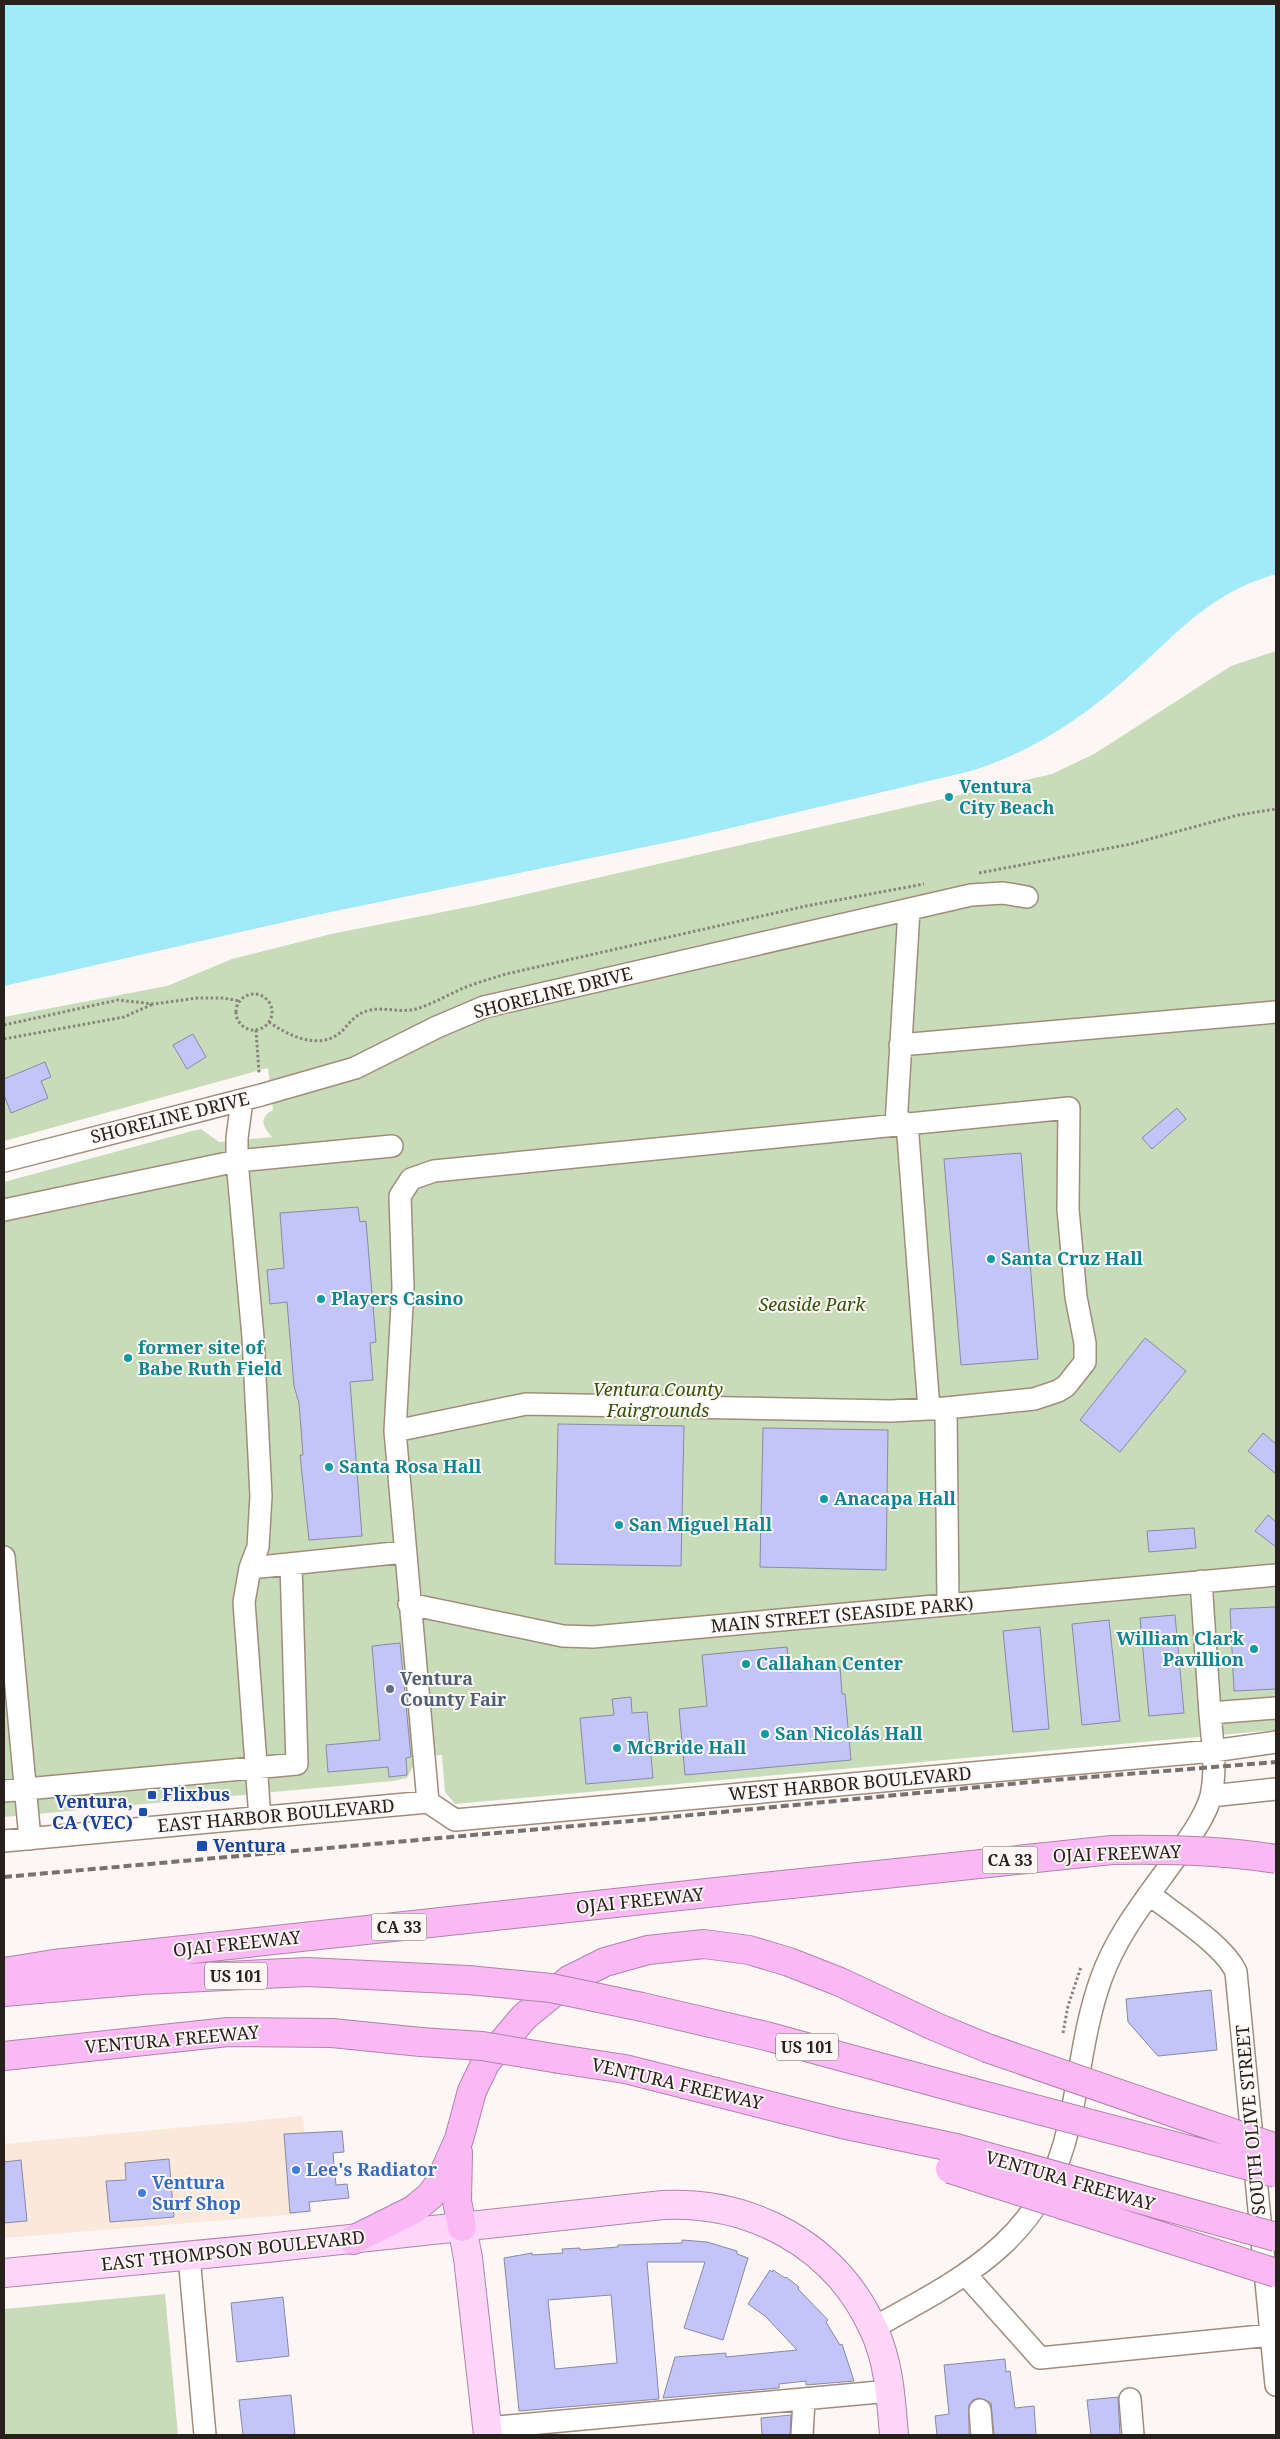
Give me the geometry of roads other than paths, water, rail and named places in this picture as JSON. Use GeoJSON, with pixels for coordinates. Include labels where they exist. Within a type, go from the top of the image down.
{"type":"FeatureCollection","features":[{"type":"Feature","properties":{"kind":"highway","name":"OJAI FREEWAY"},"geometry":{"type":"LineString","coordinates":[[4,1972],[54,1964],[1112,1850],[1167,1849],[1219,1852],[1276,1860]]}},
{"type":"Feature","properties":{"kind":"highway"},"geometry":{"type":"LineString","coordinates":[[353,2240],[413,2210],[427,2200],[439,2184],[459,2139],[472,2092],[486,2062],[524,2017],[569,1980],[605,1962],[648,1950],[704,1944],[749,1950],[789,1962],[840,1982],[936,2027],[987,2048],[1120,2096],[1276,2148]]}},
{"type":"Feature","properties":{"kind":"highway","name":"US 101"},"geometry":{"type":"LineString","coordinates":[[4,1992],[143,1980],[308,1972],[468,1980],[550,1988],[766,2036],[1276,2174]]}},
{"type":"Feature","properties":{"kind":"highway","name":"VENTURA FREEWAY"},"geometry":{"type":"LineString","coordinates":[[4,2056],[228,2032],[332,2033],[482,2046],[625,2069],[842,2124],[953,2158],[1276,2237]]}},
{"type":"Feature","properties":{"kind":"highway"},"geometry":{"type":"LineString","coordinates":[[459,2139],[457,2201],[462,2227]]}},
{"type":"Feature","properties":{"kind":"highway"},"geometry":{"type":"LineString","coordinates":[[953,2158],[1276,2273]]}},
{"type":"Feature","properties":{"kind":"main road","name":"EAST THOMPSON BOULEVARD"},"geometry":{"type":"LineString","coordinates":[[4,2273],[353,2240],[663,2205],[692,2203],[722,2208],[767,2222],[806,2246],[839,2277],[860,2304],[873,2328],[883,2356],[890,2391],[894,2435]]}},
{"type":"Feature","properties":{"kind":"main road"},"geometry":{"type":"LineString","coordinates":[[462,2227],[468,2258],[487,2432]]}},
{"type":"Feature","properties":{"kind":"street","name":"SHORELINE DRIVE"},"geometry":{"type":"LineString","coordinates":[[4,1160],[242,1100],[355,1068],[437,1027],[484,1007],[988,893],[1027,897]]}},
{"type":"Feature","properties":{"kind":"street"},"geometry":{"type":"LineString","coordinates":[[909,910],[900,1045],[901,1124],[937,1409],[948,1606]]}},
{"type":"Feature","properties":{"kind":"street"},"geometry":{"type":"LineString","coordinates":[[900,1045],[1276,1012]]}},
{"type":"Feature","properties":{"kind":"street"},"geometry":{"type":"LineString","coordinates":[[242,1100],[237,1138],[237,1161],[253,1337],[261,1496],[258,1548],[250,1568],[244,1602],[260,1818]]}},
{"type":"Feature","properties":{"kind":"street"},"geometry":{"type":"LineString","coordinates":[[395,1431],[526,1404],[891,1411],[937,1409],[1034,1399],[1066,1386],[1085,1362],[1085,1343],[1076,1296],[1068,1209],[1069,1108],[434,1171],[411,1178],[400,1196],[403,1287],[395,1431],[404,1552],[428,1802]]}},
{"type":"Feature","properties":{"kind":"street"},"geometry":{"type":"LineString","coordinates":[[4,1210],[237,1161],[392,1146]]}},
{"type":"Feature","properties":{"kind":"street"},"geometry":{"type":"LineString","coordinates":[[250,1568],[404,1552]]}},
{"type":"Feature","properties":{"kind":"street"},"geometry":{"type":"LineString","coordinates":[[4,1557],[30,1839]]}},
{"type":"Feature","properties":{"kind":"street"},"geometry":{"type":"LineString","coordinates":[[4,1791],[297,1764],[291,1564]]}},
{"type":"Feature","properties":{"kind":"street","name":"MAIN STREET (SEASIDE PARK)"},"geometry":{"type":"LineString","coordinates":[[409,1604],[562,1636],[593,1637],[1276,1575]]}},
{"type":"Feature","properties":{"kind":"street"},"geometry":{"type":"LineString","coordinates":[[873,2328],[966,2274],[996,2252],[1014,2234],[1039,2202],[1049,2184],[1068,2128],[1090,2017],[1101,1980],[1117,1941],[1186,1844],[1210,1796],[1213,1759],[1201,1581]]}},
{"type":"Feature","properties":{"kind":"street"},"geometry":{"type":"LineString","coordinates":[[1210,1713],[1276,1708]]}},
{"type":"Feature","properties":{"kind":"street","name":"WEST HARBOR BOULEVARD"},"geometry":{"type":"LineString","coordinates":[[428,1802],[455,1820],[1213,1759],[1276,1742]]}},
{"type":"Feature","properties":{"kind":"street"},"geometry":{"type":"LineString","coordinates":[[1210,1796],[1276,1789]]}},
{"type":"Feature","properties":{"kind":"street","name":"EAST HARBOR BOULEVARD"},"geometry":{"type":"LineString","coordinates":[[4,1841],[428,1802]]}},
{"type":"Feature","properties":{"kind":"street","name":"SOUTH OLIVE STREET"},"geometry":{"type":"LineString","coordinates":[[1150,1894],[1220,1951],[1236,1972],[1276,2385]]}},
{"type":"Feature","properties":{"kind":"street"},"geometry":{"type":"LineString","coordinates":[[189,2256],[205,2435]]}},
{"type":"Feature","properties":{"kind":"street"},"geometry":{"type":"LineString","coordinates":[[966,2274],[1040,2358],[1271,2334]]}},
{"type":"Feature","properties":{"kind":"street"},"geometry":{"type":"LineString","coordinates":[[487,2432],[890,2391]]}},
{"type":"Feature","properties":{"kind":"street"},"geometry":{"type":"LineString","coordinates":[[1130,2399],[1133,2435]]}},
{"type":"Feature","properties":{"kind":"street"},"geometry":{"type":"LineString","coordinates":[[802,2435],[804,2400]]}},
{"type":"Feature","properties":{"kind":"street"},"geometry":{"type":"LineString","coordinates":[[980,2410],[982,2435]]}},
{"type":"Feature","properties":{"kind":"water"},"geometry":{"type":"Polygon","coordinates":[[[4,4],[1276,4],[1276,574],[1252,582],[1212,604],[1177,632],[1108,695],[1072,722],[1013,755],[971,771],[688,838],[302,918],[4,986],[4,4]]]}},
{"type":"Feature","properties":{"kind":"railway"},"geometry":{"type":"LineString","coordinates":[[4,1877],[630,1821],[1041,1781],[1276,1762]]}},
{"type":"Feature","properties":{"kind":"place","name":"Ventura City Beach"},"geometry":{"type":"Point","coordinates":[949,797]}},
{"type":"Feature","properties":{"kind":"place","name":"Santa Cruz Hall"},"geometry":{"type":"Point","coordinates":[991,1259]}},
{"type":"Feature","properties":{"kind":"place","name":"Players Casino"},"geometry":{"type":"Point","coordinates":[321,1299]}},
{"type":"Feature","properties":{"kind":"place","name":"former site of Babe Ruth Field"},"geometry":{"type":"Point","coordinates":[128,1358]}},
{"type":"Feature","properties":{"kind":"place","name":"Santa Rosa Hall"},"geometry":{"type":"Point","coordinates":[329,1467]}},
{"type":"Feature","properties":{"kind":"place","name":"Anacapa Hall"},"geometry":{"type":"Point","coordinates":[824,1499]}},
{"type":"Feature","properties":{"kind":"place","name":"San Miguel Hall"},"geometry":{"type":"Point","coordinates":[619,1525]}},
{"type":"Feature","properties":{"kind":"place","name":"William Clark Pavillion"},"geometry":{"type":"Point","coordinates":[1254,1649]}},
{"type":"Feature","properties":{"kind":"place","name":"Callahan Center"},"geometry":{"type":"Point","coordinates":[746,1664]}},
{"type":"Feature","properties":{"kind":"place","name":"Ventura County Fair"},"geometry":{"type":"Point","coordinates":[390,1689]}},
{"type":"Feature","properties":{"kind":"place","name":"San Nicolás Hall"},"geometry":{"type":"Point","coordinates":[765,1734]}},
{"type":"Feature","properties":{"kind":"place","name":"McBride Hall"},"geometry":{"type":"Point","coordinates":[617,1748]}},
{"type":"Feature","properties":{"kind":"place","name":"Flixbus"},"geometry":{"type":"Point","coordinates":[152,1795]}},
{"type":"Feature","properties":{"kind":"place","name":"Ventura, CA (VEC)"},"geometry":{"type":"Point","coordinates":[143,1812]}},
{"type":"Feature","properties":{"kind":"place","name":"Ventura"},"geometry":{"type":"Point","coordinates":[202,1846]}},
{"type":"Feature","properties":{"kind":"place","name":"Lee's Radiator"},"geometry":{"type":"Point","coordinates":[296,2170]}},
{"type":"Feature","properties":{"kind":"place","name":"Ventura Surf Shop"},"geometry":{"type":"Point","coordinates":[142,2193]}},
{"type":"Feature","properties":{"kind":"park label","name":"Seaside Park"},"geometry":{"type":"Point","coordinates":[812,1305]}},
{"type":"Feature","properties":{"kind":"park label","name":"Ventura County Fairgrounds"},"geometry":{"type":"Point","coordinates":[658,1400]}}]}
